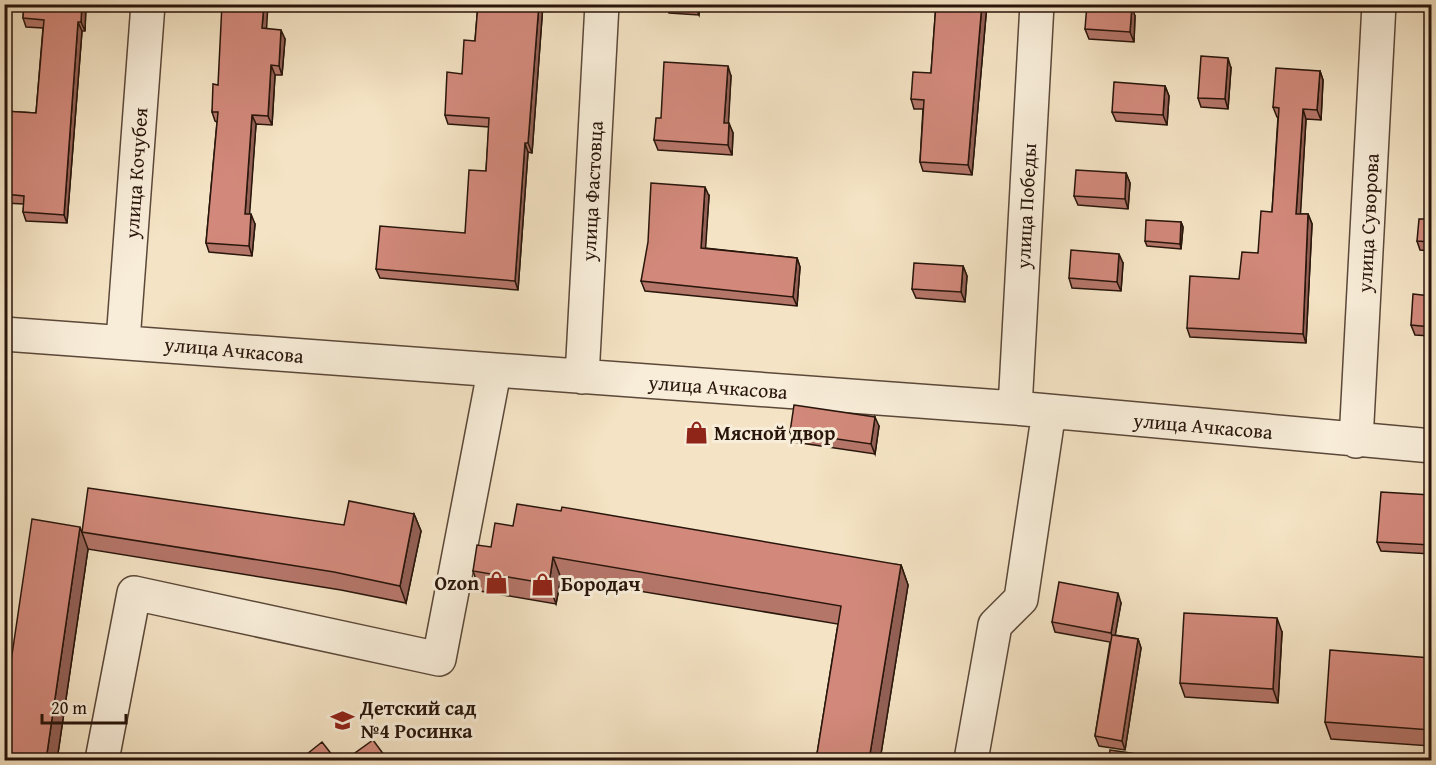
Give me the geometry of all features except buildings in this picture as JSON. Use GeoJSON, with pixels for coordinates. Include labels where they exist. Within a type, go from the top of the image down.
{"type":"FeatureCollection","features":[{"type":"Feature","properties":{"kind":"street","name":"улица Кочубея"},"geometry":{"type":"LineString","coordinates":[[123,341],[148,4]]}},
{"type":"Feature","properties":{"kind":"street","name":"улица Фастовца"},"geometry":{"type":"LineString","coordinates":[[582,377],[602,4]]}},
{"type":"Feature","properties":{"kind":"street","name":"улица Победы"},"geometry":{"type":"LineString","coordinates":[[1015,408],[1037,4]]}},
{"type":"Feature","properties":{"kind":"street","name":"улица Суворова"},"geometry":{"type":"LineString","coordinates":[[1356,441],[1379,4]]}},
{"type":"Feature","properties":{"kind":"street","name":"улица Ачкасова"},"geometry":{"type":"LineString","coordinates":[[5,335],[123,341],[494,372],[1015,408],[1356,441],[1431,446]]}},
{"type":"Feature","properties":{"kind":"street"},"geometry":{"type":"LineString","coordinates":[[102,760],[134,593],[439,659],[494,372]]}},
{"type":"Feature","properties":{"kind":"street"},"geometry":{"type":"LineString","coordinates":[[971,760],[995,626],[1021,599],[1049,411]]}},
{"type":"Feature","properties":{"kind":"place","name":"Мясной двор"},"geometry":{"type":"Point","coordinates":[696,433]}},
{"type":"Feature","properties":{"kind":"place","name":"Ozon"},"geometry":{"type":"Point","coordinates":[497,583]}},
{"type":"Feature","properties":{"kind":"place","name":"Бородач"},"geometry":{"type":"Point","coordinates":[543,584]}},
{"type":"Feature","properties":{"kind":"place","name":"Детский сад №4 Росинка"},"geometry":{"type":"Point","coordinates":[342,720]}}]}
